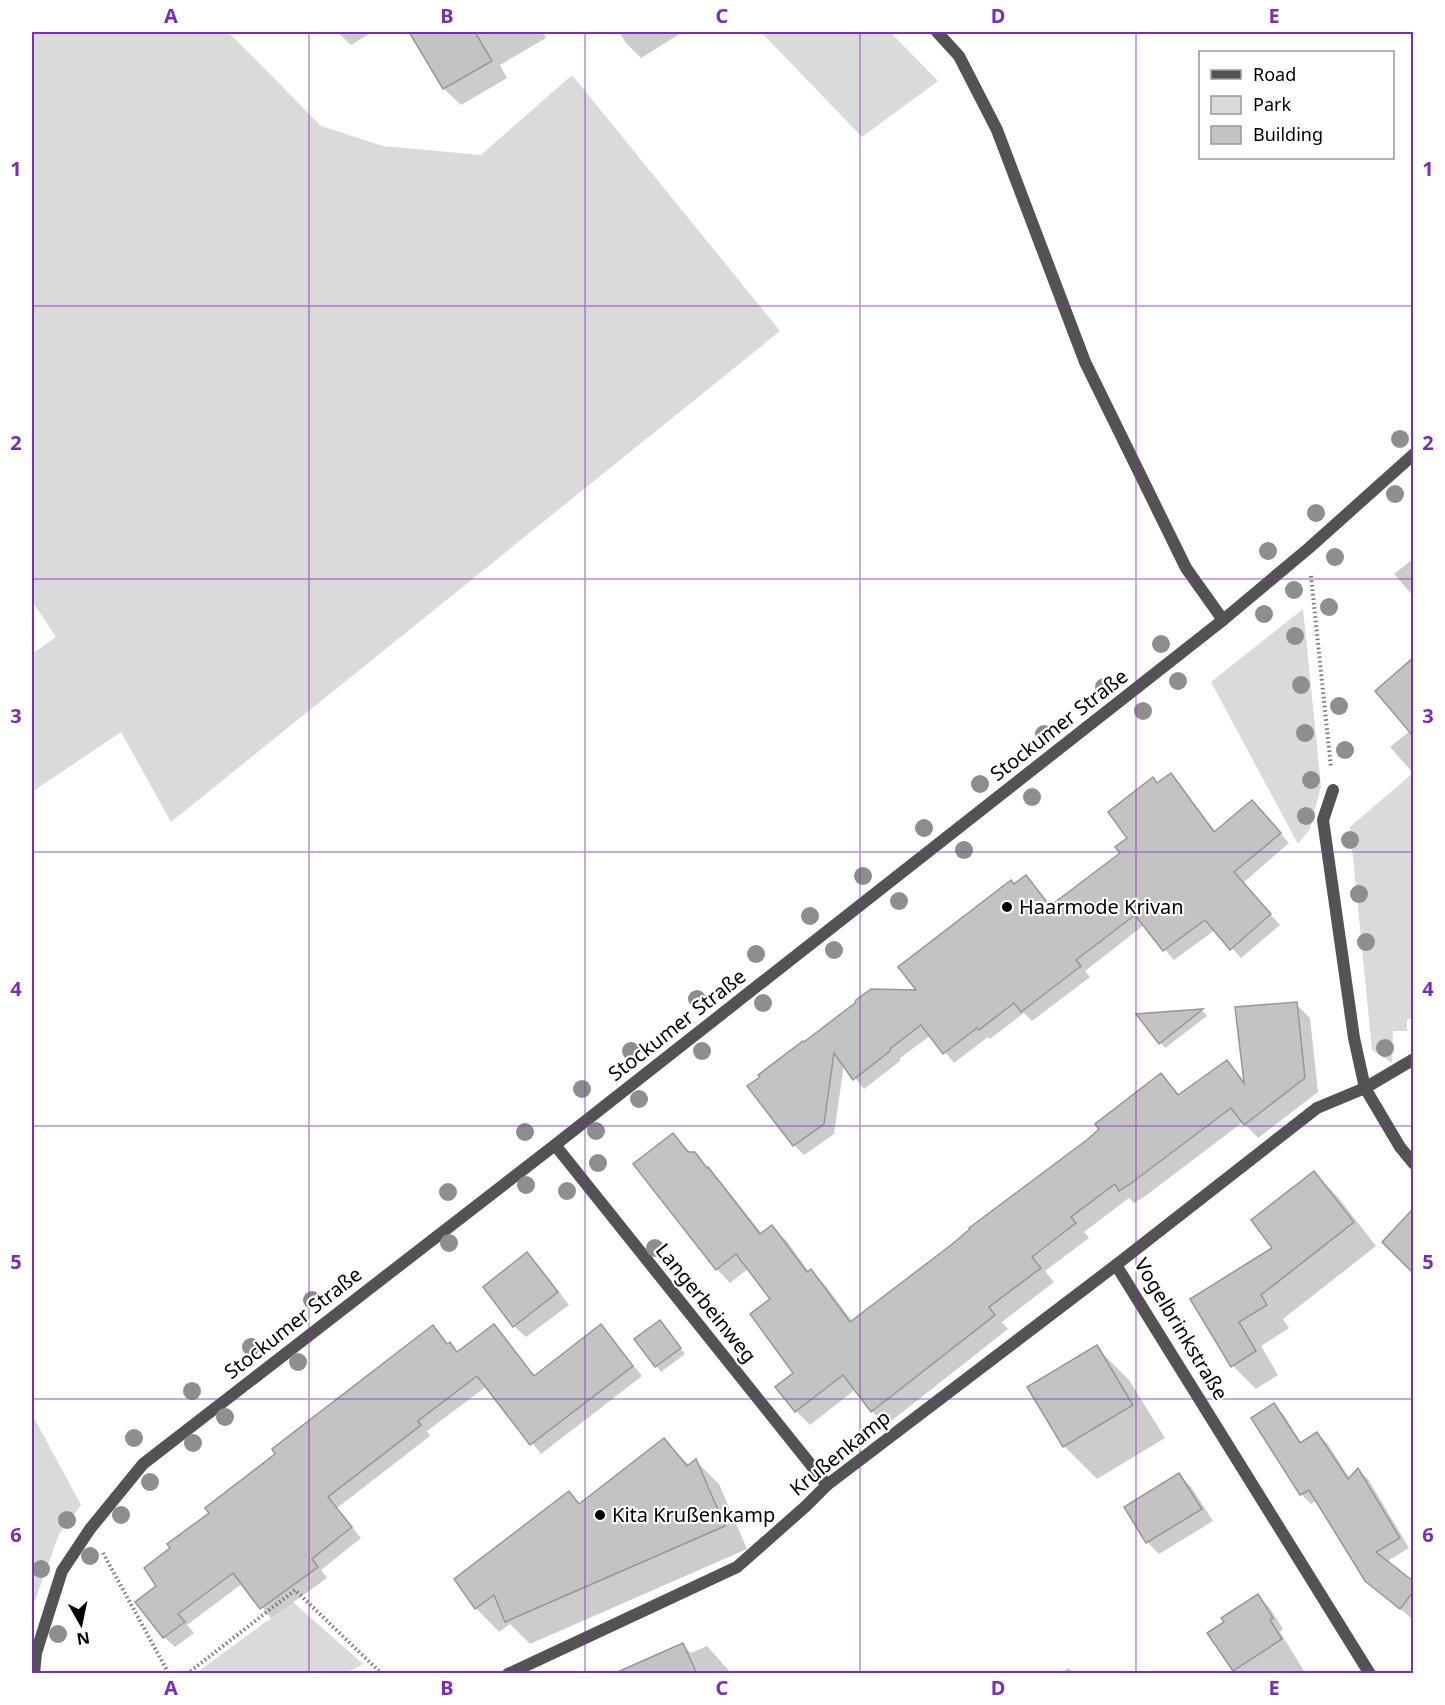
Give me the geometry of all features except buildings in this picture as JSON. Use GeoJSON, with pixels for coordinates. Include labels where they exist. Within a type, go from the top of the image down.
{"type":"FeatureCollection","features":[{"type":"Feature","properties":{"kind":"street"},"geometry":{"type":"LineString","coordinates":[[937,32],[959,56],[997,130],[1085,362],[1186,568],[1223,620]]}},
{"type":"Feature","properties":{"kind":"street","name":"Stockumer Straße"},"geometry":{"type":"LineString","coordinates":[[34,1674],[36,1653],[62,1571],[90,1529],[143,1464],[555,1145],[1223,620],[1309,548],[1413,454]]}},
{"type":"Feature","properties":{"kind":"street"},"geometry":{"type":"LineString","coordinates":[[1333,790],[1323,820],[1354,1038],[1365,1088],[1400,1147],[1413,1164]]}},
{"type":"Feature","properties":{"kind":"street","name":"Vogelbrinkstraße"},"geometry":{"type":"LineString","coordinates":[[1370,1674],[1116,1265],[1317,1108],[1365,1088],[1413,1059]]}},
{"type":"Feature","properties":{"kind":"street","name":"Langerbeinweg"},"geometry":{"type":"LineString","coordinates":[[555,1145],[827,1485]]}},
{"type":"Feature","properties":{"kind":"street","name":"Krußenkamp"},"geometry":{"type":"LineString","coordinates":[[508,1674],[737,1567],[827,1485],[1116,1265]]}},
{"type":"Feature","properties":{"kind":"path"},"geometry":{"type":"LineString","coordinates":[[1309,548],[1333,790]]}},
{"type":"Feature","properties":{"kind":"path"},"geometry":{"type":"LineString","coordinates":[[90,1529],[169,1674]]}},
{"type":"Feature","properties":{"kind":"path"},"geometry":{"type":"LineString","coordinates":[[187,1674],[295,1590],[382,1674]]}},
{"type":"Feature","properties":{"kind":"green space"},"geometry":{"type":"Polygon","coordinates":[[[32,32],[228,32],[321,126],[383,146],[481,155],[572,75],[780,331],[171,822],[121,732],[32,792],[32,654],[56,637],[32,601],[32,32]]]}},
{"type":"Feature","properties":{"kind":"green space"},"geometry":{"type":"Polygon","coordinates":[[[761,32],[890,32],[938,81],[862,137],[761,32]]]}},
{"type":"Feature","properties":{"kind":"green space"},"geometry":{"type":"Polygon","coordinates":[[[1303,609],[1321,786],[1310,829],[1298,844],[1211,682],[1303,609]]]}},
{"type":"Feature","properties":{"kind":"green space"},"geometry":{"type":"Polygon","coordinates":[[[1413,773],[1413,1019],[1407,1019],[1407,1031],[1393,1031],[1392,1063],[1372,1050],[1350,827],[1413,773]]]}},
{"type":"Feature","properties":{"kind":"green space"},"geometry":{"type":"Polygon","coordinates":[[[32,1414],[81,1505],[59,1534],[32,1609],[32,1414]]]}},
{"type":"Feature","properties":{"kind":"green space"},"geometry":{"type":"Polygon","coordinates":[[[293,1602],[363,1664],[346,1673],[196,1673],[293,1602]]]}},
{"type":"Feature","properties":{"kind":"place","name":"Haarmode Krivan"},"geometry":{"type":"Point","coordinates":[1007,907]}},
{"type":"Feature","properties":{"kind":"place","name":"Kita Krußenkamp"},"geometry":{"type":"Point","coordinates":[600,1515]}}]}
